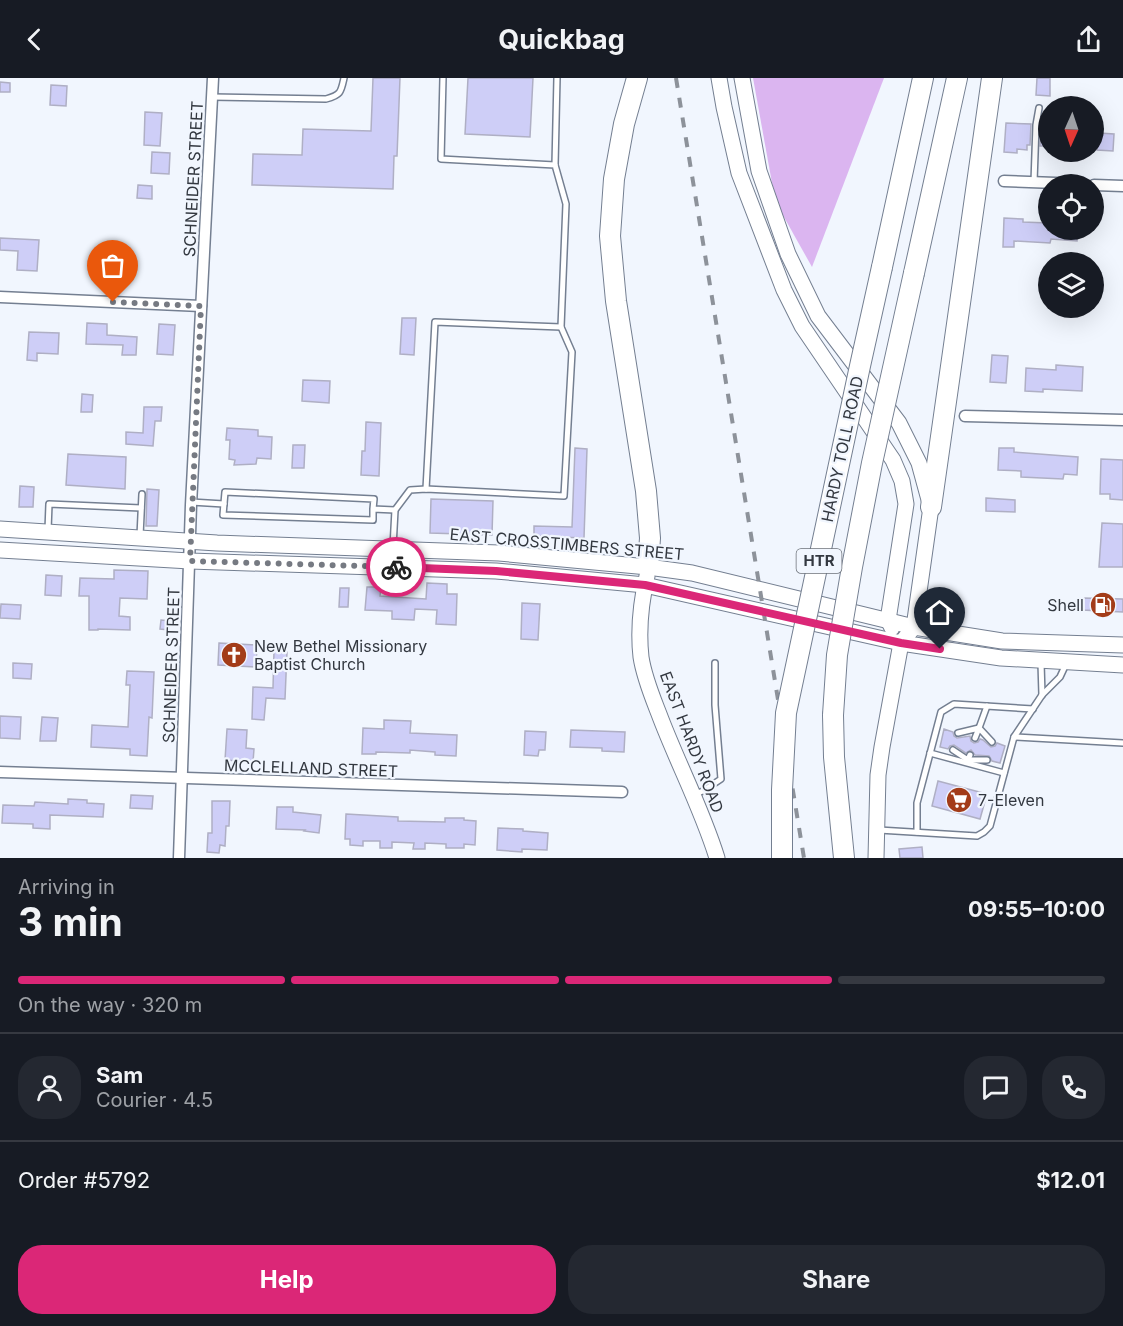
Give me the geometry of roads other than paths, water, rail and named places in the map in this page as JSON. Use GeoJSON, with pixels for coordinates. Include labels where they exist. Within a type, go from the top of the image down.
{"type":"FeatureCollection","features":[{"type":"Feature","properties":{"kind":"highway"},"geometry":{"type":"LineString","coordinates":[[637,78],[624,124],[614,179],[610,236],[616,301],[646,491],[650,538],[646,576]]}},
{"type":"Feature","properties":{"kind":"highway","name":"HARDY TOLL ROAD"},"geometry":{"type":"LineString","coordinates":[[782,858],[782,790],[786,713],[923,78]]}},
{"type":"Feature","properties":{"kind":"highway","name":"HARDY TOLL ROAD"},"geometry":{"type":"LineString","coordinates":[[843,858],[834,757],[833,714],[837,655],[872,463],[957,78]]}},
{"type":"Feature","properties":{"kind":"highway"},"geometry":{"type":"LineString","coordinates":[[931,507],[992,78]]}},
{"type":"Feature","properties":{"kind":"main road"},"geometry":{"type":"LineString","coordinates":[[719,78],[739,173],[784,290],[802,326],[894,460],[902,481],[906,504],[888,620],[901,643]]}},
{"type":"Feature","properties":{"kind":"main road"},"geometry":{"type":"LineString","coordinates":[[742,78],[759,171],[788,254],[818,315],[899,423],[919,463],[931,507],[914,627],[901,643],[887,711],[879,766],[876,858]]}},
{"type":"Feature","properties":{"kind":"main road","name":"EAST CROSSTIMBERS STREET"},"geometry":{"type":"LineString","coordinates":[[0,529],[190,542],[499,553],[646,576],[901,643],[1001,658],[1123,665]]}},
{"type":"Feature","properties":{"kind":"main road"},"geometry":{"type":"LineString","coordinates":[[49,553],[50,532]]}},
{"type":"Feature","properties":{"kind":"main road"},"geometry":{"type":"LineString","coordinates":[[393,549],[394,567]]}},
{"type":"Feature","properties":{"kind":"main road","name":"EAST CROSSTIMBERS STREET"},"geometry":{"type":"LineString","coordinates":[[0,550],[190,561],[646,576],[692,573],[914,627],[1002,641],[1123,645]]}},
{"type":"Feature","properties":{"kind":"main road"},"geometry":{"type":"LineString","coordinates":[[496,571],[499,553]]}},
{"type":"Feature","properties":{"kind":"main road","name":"EAST HARDY ROAD"},"geometry":{"type":"LineString","coordinates":[[646,576],[640,629],[641,659],[664,728],[717,858]]}},
{"type":"Feature","properties":{"kind":"main road"},"geometry":{"type":"LineString","coordinates":[[1043,661],[1049,642]]}},
{"type":"Feature","properties":{"kind":"street","name":"SCHNEIDER STREET"},"geometry":{"type":"LineString","coordinates":[[179,858],[190,542],[213,78]]}},
{"type":"Feature","properties":{"kind":"street"},"geometry":{"type":"LineString","coordinates":[[1004,181],[1038,182]]}},
{"type":"Feature","properties":{"kind":"street"},"geometry":{"type":"LineString","coordinates":[[1104,185],[1123,186]]}},
{"type":"Feature","properties":{"kind":"street"},"geometry":{"type":"LineString","coordinates":[[0,297],[201,306]]}},
{"type":"Feature","properties":{"kind":"street"},"geometry":{"type":"LineString","coordinates":[[965,416],[1123,420]]}},
{"type":"Feature","properties":{"kind":"street","name":"MCCLELLAND STREET"},"geometry":{"type":"LineString","coordinates":[[0,772],[622,792]]}},
{"type":"Feature","properties":{"kind":"lane"},"geometry":{"type":"LineString","coordinates":[[212,97],[326,99],[342,91],[344,78]]}},
{"type":"Feature","properties":{"kind":"lane"},"geometry":{"type":"LineString","coordinates":[[443,78],[441,159],[555,165]]}},
{"type":"Feature","properties":{"kind":"lane"},"geometry":{"type":"LineString","coordinates":[[393,549],[395,510],[410,490],[564,496],[572,352],[561,327],[566,204],[555,165],[557,78]]}},
{"type":"Feature","properties":{"kind":"lane"},"geometry":{"type":"LineString","coordinates":[[1034,182],[1038,114]]}},
{"type":"Feature","properties":{"kind":"lane"},"geometry":{"type":"LineString","coordinates":[[426,489],[435,322],[561,327]]}},
{"type":"Feature","properties":{"kind":"lane"},"geometry":{"type":"LineString","coordinates":[[225,492],[374,499],[374,509],[373,520],[224,515],[225,492]]}},
{"type":"Feature","properties":{"kind":"lane"},"geometry":{"type":"LineString","coordinates":[[140,538],[142,494]]}},
{"type":"Feature","properties":{"kind":"lane"},"geometry":{"type":"LineString","coordinates":[[192,502],[224,504]]}},
{"type":"Feature","properties":{"kind":"lane"},"geometry":{"type":"LineString","coordinates":[[50,532],[49,504],[141,508]]}},
{"type":"Feature","properties":{"kind":"lane"},"geometry":{"type":"LineString","coordinates":[[374,509],[395,510]]}},
{"type":"Feature","properties":{"kind":"lane"},"geometry":{"type":"LineString","coordinates":[[1042,695],[1043,661]]}},
{"type":"Feature","properties":{"kind":"lane"},"geometry":{"type":"LineString","coordinates":[[876,830],[977,836],[984,832],[990,826],[1014,737],[1042,695],[1060,677],[1067,662]]}},
{"type":"Feature","properties":{"kind":"lane"},"geometry":{"type":"LineString","coordinates":[[693,795],[721,779],[715,705],[715,663]]}},
{"type":"Feature","properties":{"kind":"lane"},"geometry":{"type":"LineString","coordinates":[[917,832],[917,803],[941,712],[954,704],[1033,709]]}},
{"type":"Feature","properties":{"kind":"lane"},"geometry":{"type":"LineString","coordinates":[[975,738],[987,706]]}},
{"type":"Feature","properties":{"kind":"lane"},"geometry":{"type":"LineString","coordinates":[[958,733],[979,728]]}},
{"type":"Feature","properties":{"kind":"lane"},"geometry":{"type":"LineString","coordinates":[[979,728],[992,742]]}},
{"type":"Feature","properties":{"kind":"lane"},"geometry":{"type":"LineString","coordinates":[[1014,737],[1123,743]]}},
{"type":"Feature","properties":{"kind":"lane"},"geometry":{"type":"LineString","coordinates":[[953,750],[1004,773]]}},
{"type":"Feature","properties":{"kind":"lane"},"geometry":{"type":"LineString","coordinates":[[930,753],[969,759],[987,759]]}},
{"type":"Feature","properties":{"kind":"railway"},"geometry":{"type":"LineString","coordinates":[[676,78],[804,858]]}},
{"type":"Feature","properties":{"kind":"place","name":"Shell"},"geometry":{"type":"Point","coordinates":[1103,605]}},
{"type":"Feature","properties":{"kind":"place","name":"New Bethel Missionary Baptist Church"},"geometry":{"type":"Point","coordinates":[234,655]}},
{"type":"Feature","properties":{"kind":"place","name":"7-Eleven"},"geometry":{"type":"Point","coordinates":[959,800]}}]}
